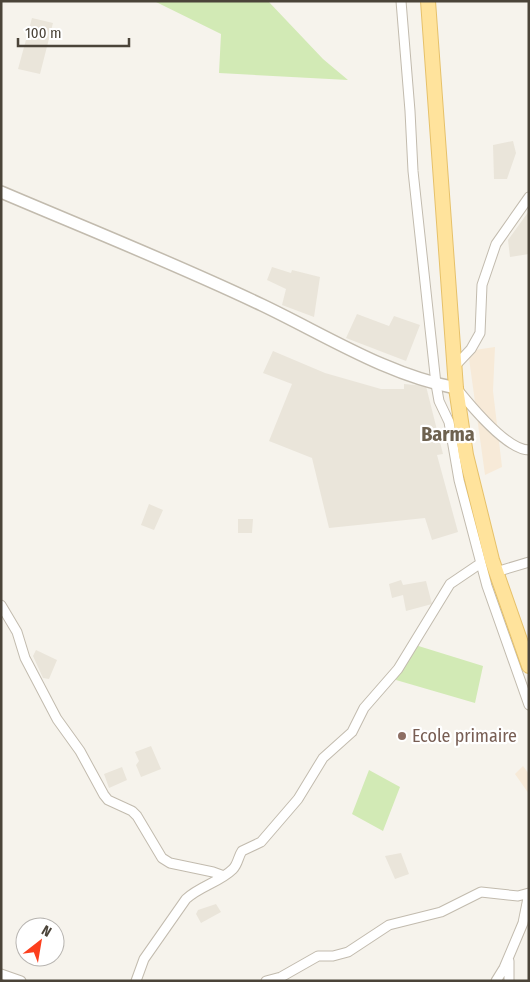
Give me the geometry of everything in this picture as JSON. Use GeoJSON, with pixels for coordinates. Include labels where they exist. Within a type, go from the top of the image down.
{"type":"FeatureCollection","features":[{"type":"Feature","properties":{"kind":"main road"},"geometry":{"type":"LineString","coordinates":[[428,1],[456,388],[466,455],[496,572],[529,666]]}},
{"type":"Feature","properties":{"kind":"street"},"geometry":{"type":"LineString","coordinates":[[401,1],[413,171],[436,384],[439,400],[449,422],[459,480],[481,563],[510,655],[529,705]]}},
{"type":"Feature","properties":{"kind":"street"},"geometry":{"type":"LineString","coordinates":[[1,192],[261,304],[374,362],[436,384],[456,388],[482,419],[519,448],[529,450]]}},
{"type":"Feature","properties":{"kind":"street"},"geometry":{"type":"LineString","coordinates":[[455,366],[471,348],[480,333],[482,285],[496,244],[529,197]]}},
{"type":"Feature","properties":{"kind":"street"},"geometry":{"type":"LineString","coordinates":[[496,572],[529,562]]}},
{"type":"Feature","properties":{"kind":"street"},"geometry":{"type":"LineString","coordinates":[[136,981],[144,959],[186,899],[194,892],[224,876],[237,864],[242,851],[261,842],[298,799],[323,758],[352,732],[364,708],[398,669],[450,584],[481,563]]}},
{"type":"Feature","properties":{"kind":"street"},"geometry":{"type":"LineString","coordinates":[[1,605],[18,632],[25,658],[57,719],[80,751],[108,800],[132,811],[137,816],[162,858],[170,863],[224,876]]}},
{"type":"Feature","properties":{"kind":"street"},"geometry":{"type":"LineString","coordinates":[[266,981],[281,977],[318,956],[333,956],[348,952],[389,925],[441,912],[480,892],[518,896],[529,893],[523,923],[508,959],[496,981]]}},
{"type":"Feature","properties":{"kind":"street"},"geometry":{"type":"LineString","coordinates":[[508,959],[509,981]]}},
{"type":"Feature","properties":{"kind":"street"},"geometry":{"type":"LineString","coordinates":[[1,974],[21,981]]}},
{"type":"Feature","properties":{"kind":"shaded area"},"geometry":{"type":"Polygon","coordinates":[[[32,18],[53,23],[40,74],[18,69],[32,18]]]}},
{"type":"Feature","properties":{"kind":"shaded area"},"geometry":{"type":"Polygon","coordinates":[[[513,141],[516,153],[507,179],[494,179],[493,145],[513,141]]]}},
{"type":"Feature","properties":{"kind":"shaded area"},"geometry":{"type":"Polygon","coordinates":[[[529,211],[529,254],[510,257],[508,240],[529,211]]]}},
{"type":"Feature","properties":{"kind":"shaded area"},"geometry":{"type":"Polygon","coordinates":[[[272,267],[291,273],[292,270],[320,277],[314,317],[282,305],[286,289],[267,280],[272,267]]]}},
{"type":"Feature","properties":{"kind":"shaded area"},"geometry":{"type":"Polygon","coordinates":[[[357,314],[389,326],[394,316],[420,325],[406,361],[346,338],[357,314]]]}},
{"type":"Feature","properties":{"kind":"shaded area"},"geometry":{"type":"Polygon","coordinates":[[[495,347],[493,391],[502,467],[485,475],[468,351],[495,347]]]}},
{"type":"Feature","properties":{"kind":"shaded area"},"geometry":{"type":"Polygon","coordinates":[[[273,351],[325,373],[381,389],[404,389],[404,384],[426,386],[443,454],[437,455],[458,532],[432,540],[425,518],[329,528],[312,458],[269,441],[292,384],[263,373],[273,351]]]}},
{"type":"Feature","properties":{"kind":"shaded area"},"geometry":{"type":"Polygon","coordinates":[[[149,504],[163,510],[154,530],[141,525],[149,504]]]}},
{"type":"Feature","properties":{"kind":"shaded area"},"geometry":{"type":"Polygon","coordinates":[[[238,519],[253,519],[252,533],[238,533],[238,519]]]}},
{"type":"Feature","properties":{"kind":"shaded area"},"geometry":{"type":"Polygon","coordinates":[[[401,580],[403,585],[426,581],[432,604],[406,611],[403,595],[392,598],[389,584],[401,580]]]}},
{"type":"Feature","properties":{"kind":"shaded area"},"geometry":{"type":"Polygon","coordinates":[[[36,650],[57,660],[49,679],[43,678],[33,656],[36,650]]]}},
{"type":"Feature","properties":{"kind":"shaded area"},"geometry":{"type":"Polygon","coordinates":[[[151,746],[161,769],[141,777],[136,765],[139,761],[135,752],[151,746]]]}},
{"type":"Feature","properties":{"kind":"shaded area"},"geometry":{"type":"Polygon","coordinates":[[[523,766],[529,774],[529,794],[515,774],[523,766]]]}},
{"type":"Feature","properties":{"kind":"shaded area"},"geometry":{"type":"Polygon","coordinates":[[[122,767],[127,780],[109,788],[104,774],[122,767]]]}},
{"type":"Feature","properties":{"kind":"shaded area"},"geometry":{"type":"Polygon","coordinates":[[[401,853],[409,874],[395,879],[385,856],[401,853]]]}},
{"type":"Feature","properties":{"kind":"shaded area"},"geometry":{"type":"Polygon","coordinates":[[[216,904],[221,912],[201,923],[196,914],[198,910],[216,904]]]}},
{"type":"Feature","properties":{"kind":"green space"},"geometry":{"type":"Polygon","coordinates":[[[154,1],[268,1],[323,59],[348,80],[219,73],[221,34],[154,1]]]}},
{"type":"Feature","properties":{"kind":"green space"},"geometry":{"type":"Polygon","coordinates":[[[412,644],[483,666],[475,703],[396,680],[398,669],[412,644]]]}},
{"type":"Feature","properties":{"kind":"green space"},"geometry":{"type":"Polygon","coordinates":[[[369,770],[400,787],[383,831],[352,814],[369,770]]]}},
{"type":"Feature","properties":{"kind":"place","name":"Ecole primaire"},"geometry":{"type":"Point","coordinates":[402,736]}},
{"type":"Feature","properties":{"kind":"district","name":"Barma"},"geometry":{"type":"Point","coordinates":[448,434]}}]}
